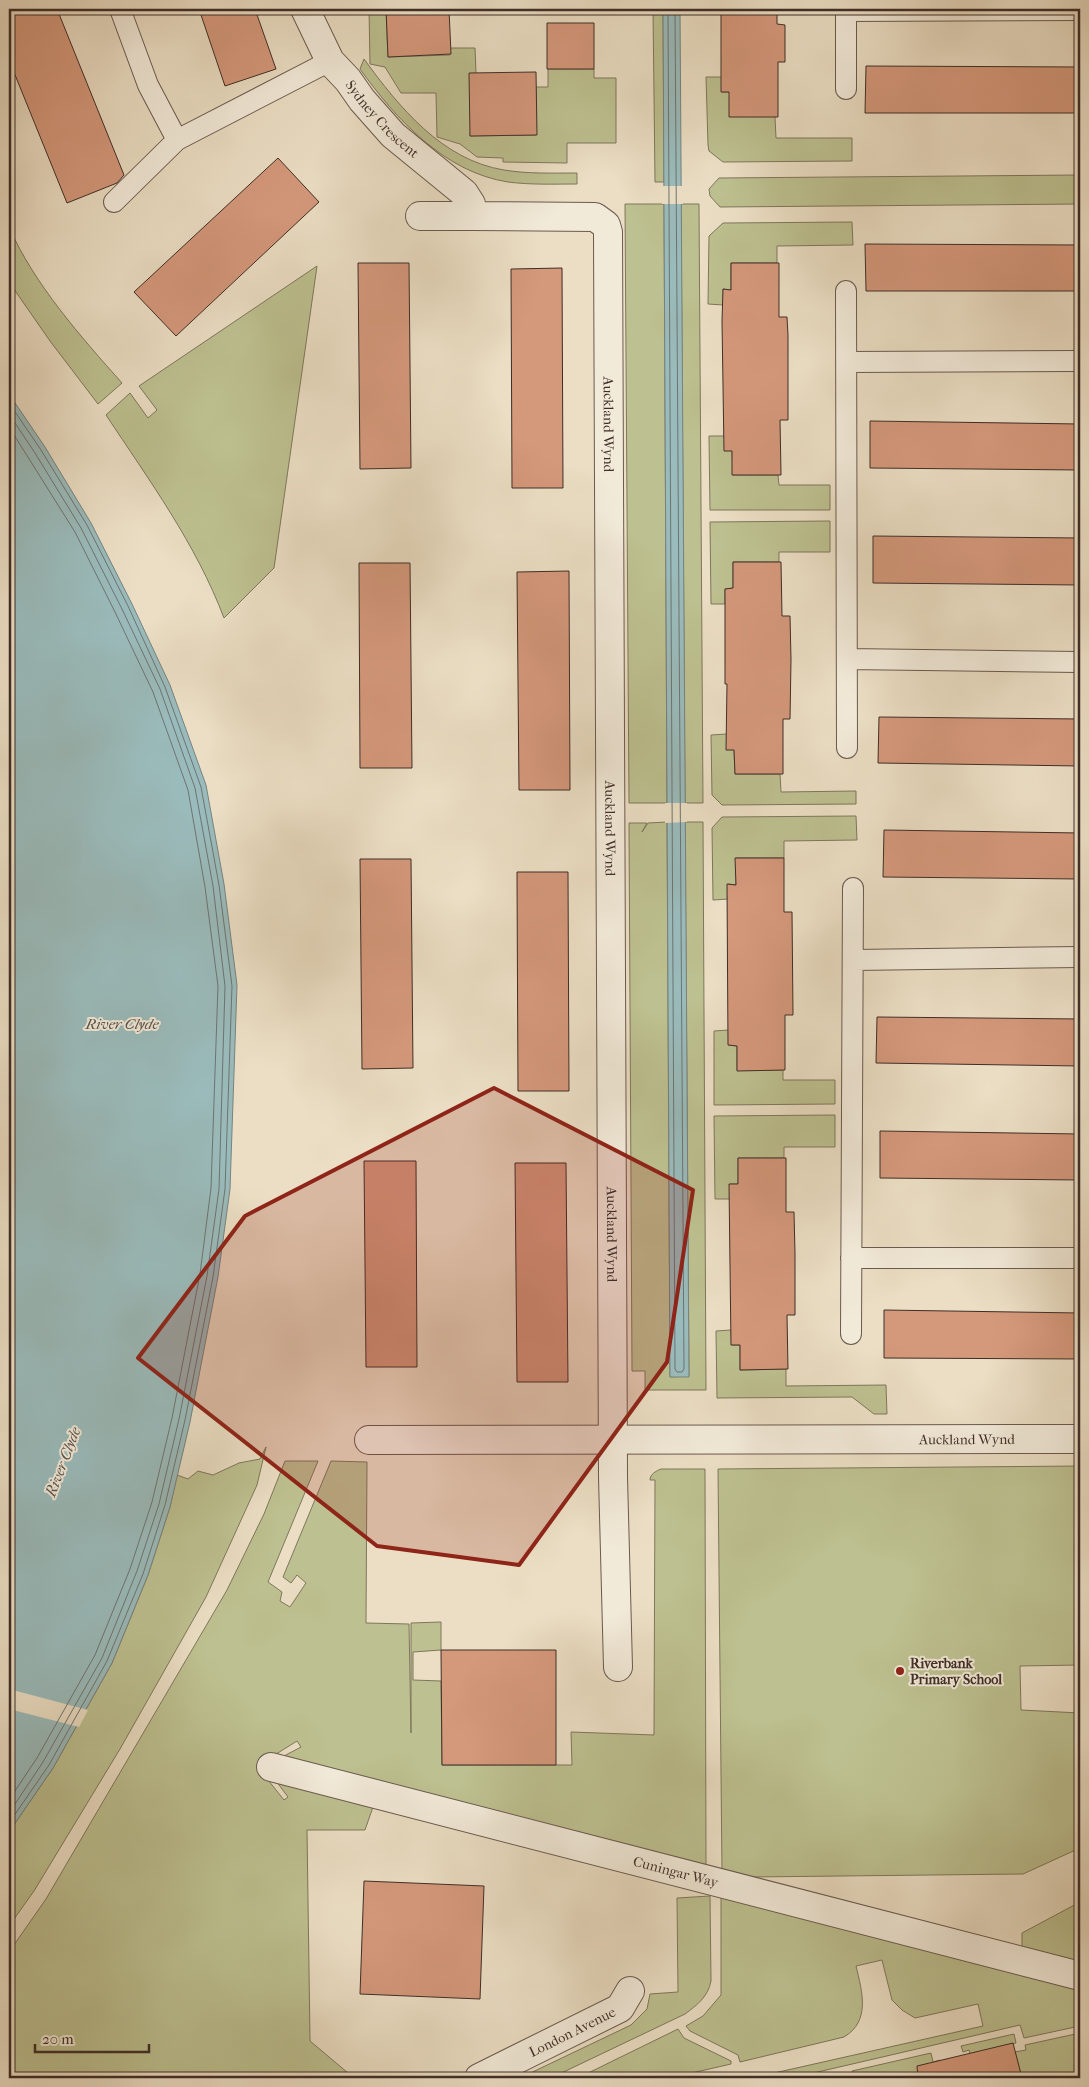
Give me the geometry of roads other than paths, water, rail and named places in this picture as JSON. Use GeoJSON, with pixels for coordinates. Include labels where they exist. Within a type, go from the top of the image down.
{"type":"FeatureCollection","features":[{"type":"Feature","properties":{"kind":"street","name":"Sydney Crescent"},"geometry":{"type":"LineString","coordinates":[[305,9],[330,61],[348,80],[362,100],[394,134],[429,166],[464,193],[471,204],[472,216]]}},
{"type":"Feature","properties":{"kind":"street"},"geometry":{"type":"LineString","coordinates":[[420,216],[472,216]]}},
{"type":"Feature","properties":{"kind":"street","name":"Auckland Wynd"},"geometry":{"type":"LineString","coordinates":[[472,216],[588,216],[601,220],[608,232],[613,1440],[618,1667]]}},
{"type":"Feature","properties":{"kind":"street","name":"Auckland Wynd"},"geometry":{"type":"LineString","coordinates":[[368,1440],[1080,1438]]}},
{"type":"Feature","properties":{"kind":"street","name":"Cuningar Way"},"geometry":{"type":"LineString","coordinates":[[271,1767],[1080,1976]]}},
{"type":"Feature","properties":{"kind":"street","name":"London Avenue"},"geometry":{"type":"LineString","coordinates":[[478,2078],[620,2008],[630,1991]]}},
{"type":"Feature","properties":{"kind":"lane"},"geometry":{"type":"LineString","coordinates":[[120,9],[148,85],[177,140]]}},
{"type":"Feature","properties":{"kind":"lane"},"geometry":{"type":"LineString","coordinates":[[846,89],[846,10],[1080,10]]}},
{"type":"Feature","properties":{"kind":"lane"},"geometry":{"type":"LineString","coordinates":[[114,202],[177,140],[330,61]]}},
{"type":"Feature","properties":{"kind":"lane"},"geometry":{"type":"LineString","coordinates":[[846,291],[847,748]]}},
{"type":"Feature","properties":{"kind":"lane"},"geometry":{"type":"LineString","coordinates":[[847,362],[1080,361]]}},
{"type":"Feature","properties":{"kind":"lane"},"geometry":{"type":"LineString","coordinates":[[848,659],[1080,662]]}},
{"type":"Feature","properties":{"kind":"lane"},"geometry":{"type":"LineString","coordinates":[[851,1334],[853,888]]}},
{"type":"Feature","properties":{"kind":"lane"},"geometry":{"type":"LineString","coordinates":[[854,960],[1080,957]]}},
{"type":"Feature","properties":{"kind":"lane"},"geometry":{"type":"LineString","coordinates":[[851,1258],[1080,1258]]}},
{"type":"Feature","properties":{"kind":"water"},"geometry":{"type":"Polygon","coordinates":[[[663,9],[680,9],[689,1377],[670,1377],[663,9]]]}},
{"type":"Feature","properties":{"kind":"water","name":"River Clyde"},"geometry":{"type":"Polygon","coordinates":[[[9,394],[45,447],[91,523],[170,685],[206,785],[224,884],[237,985],[230,1189],[218,1277],[190,1422],[170,1507],[148,1575],[112,1663],[53,1768],[9,1832],[9,394]]]}},
{"type":"Feature","properties":{"kind":"place","name":"Riverbank Primary School"},"geometry":{"type":"Point","coordinates":[900,1671]}}]}
